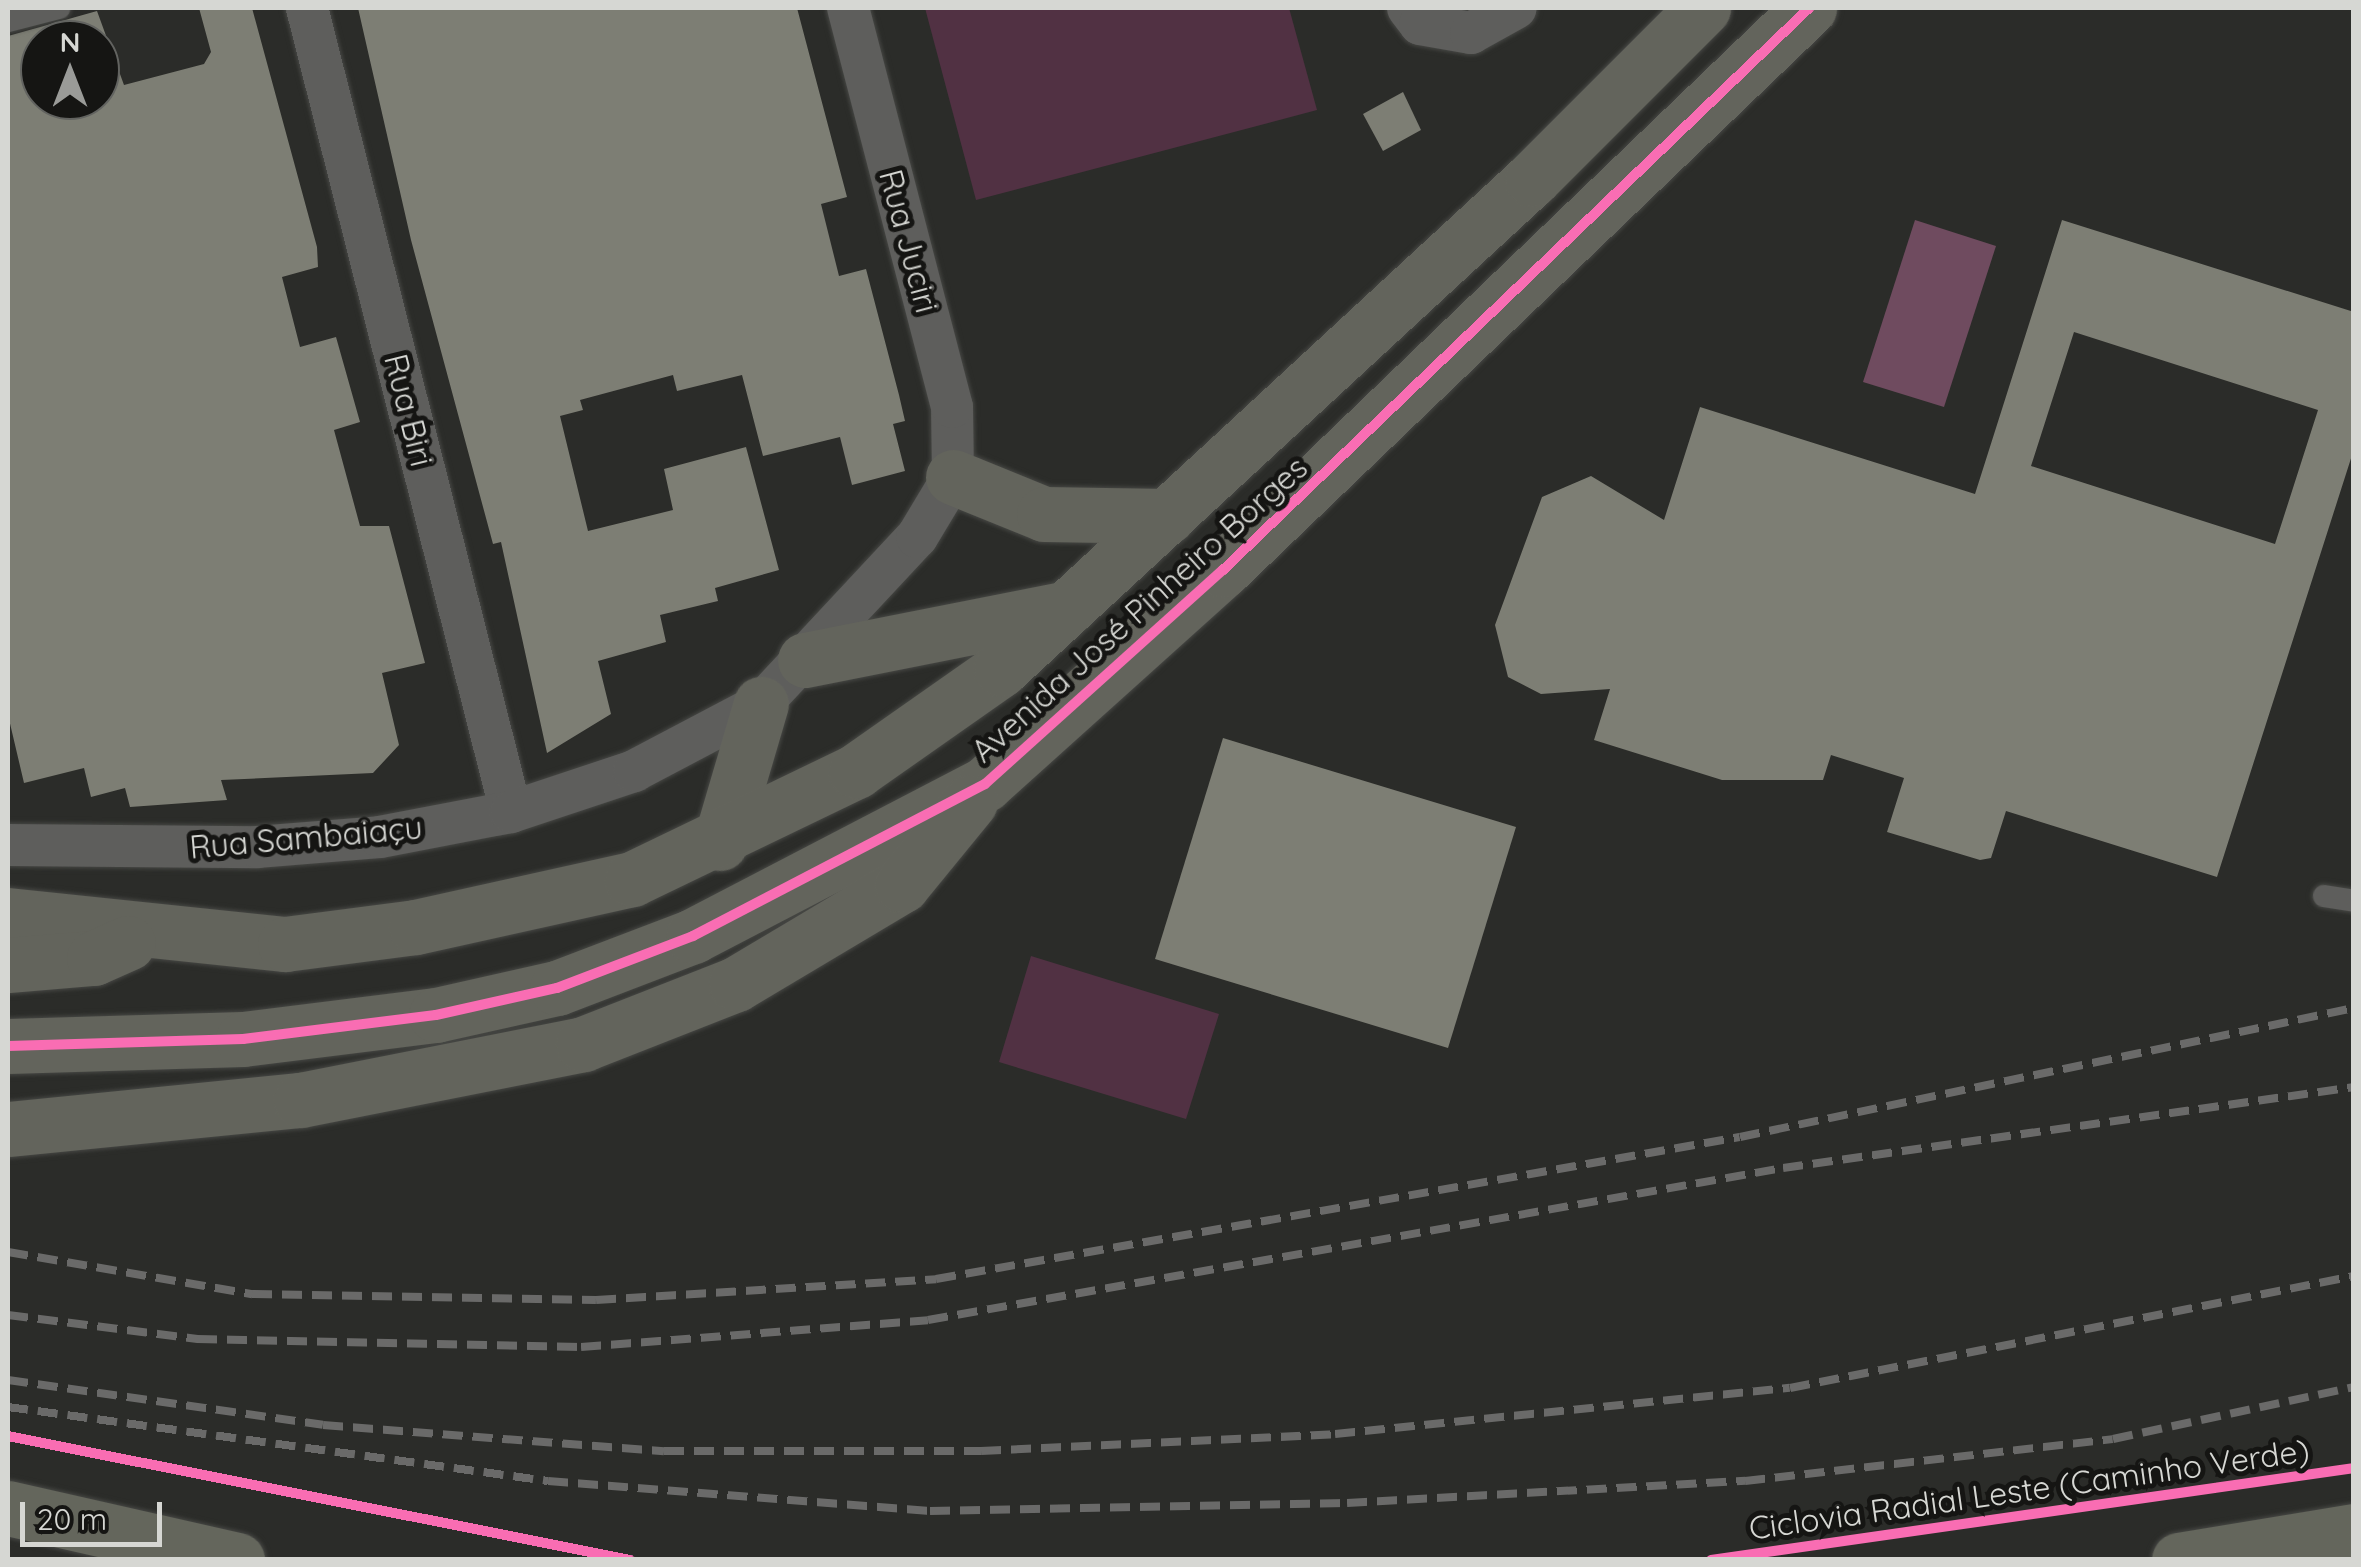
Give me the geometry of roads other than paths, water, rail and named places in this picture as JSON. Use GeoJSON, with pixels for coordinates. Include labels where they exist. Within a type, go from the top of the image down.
{"type":"FeatureCollection","features":[{"type":"Feature","properties":{"kind":"highway"},"geometry":{"type":"LineString","coordinates":[[8,1508],[236,1560]]}},
{"type":"Feature","properties":{"kind":"highway"},"geometry":{"type":"LineString","coordinates":[[2179,1560],[2354,1531]]}},
{"type":"Feature","properties":{"kind":"main road","name":"Avenida José Pinheiro Borges"},"geometry":{"type":"LineString","coordinates":[[8,915],[144,936],[286,944],[416,927],[632,879],[720,843],[856,771],[1001,669],[1704,8]]}},
{"type":"Feature","properties":{"kind":"main road","name":"Avenida José Pinheiro Borges"},"geometry":{"type":"LineString","coordinates":[[8,1046],[243,1039],[436,1015],[558,988],[694,936],[985,784],[1223,570],[1809,8]]}},
{"type":"Feature","properties":{"kind":"main road"},"geometry":{"type":"LineString","coordinates":[[953,476],[1044,514],[1168,516]]}},
{"type":"Feature","properties":{"kind":"main road"},"geometry":{"type":"LineString","coordinates":[[804,660],[1067,608]]}},
{"type":"Feature","properties":{"kind":"main road"},"geometry":{"type":"LineString","coordinates":[[720,843],[761,704]]}},
{"type":"Feature","properties":{"kind":"main road"},"geometry":{"type":"LineString","coordinates":[[8,1128],[302,1100],[450,1074],[583,1044],[736,984],[902,885],[985,784]]}},
{"type":"Feature","properties":{"kind":"main road"},"geometry":{"type":"LineString","coordinates":[[8,965],[94,958],[144,936]]}},
{"type":"Feature","properties":{"kind":"street","name":"Rua Biri"},"geometry":{"type":"LineString","coordinates":[[307,8],[511,812]]}},
{"type":"Feature","properties":{"kind":"street","name":"Rua Juciri"},"geometry":{"type":"LineString","coordinates":[[848,8],[952,407],[953,476]]}},
{"type":"Feature","properties":{"kind":"street"},"geometry":{"type":"LineString","coordinates":[[1408,8],[1420,24],[1471,32],[1516,8]]}},
{"type":"Feature","properties":{"kind":"street","name":"Rua Sambaiaçu"},"geometry":{"type":"LineString","coordinates":[[8,846],[257,847],[511,812],[634,771],[761,704],[916,536],[953,476]]}},
{"type":"Feature","properties":{"kind":"lane"},"geometry":{"type":"LineString","coordinates":[[8,20],[59,8]]}},
{"type":"Feature","properties":{"kind":"lane"},"geometry":{"type":"LineString","coordinates":[[2324,896],[2354,901]]}},
{"type":"Feature","properties":{"kind":"railway"},"geometry":{"type":"LineString","coordinates":[[8,1252],[252,1294],[596,1300],[936,1279],[1740,1137],[2354,1008]]}},
{"type":"Feature","properties":{"kind":"railway"},"geometry":{"type":"LineString","coordinates":[[8,1315],[197,1339],[581,1347],[928,1320],[1783,1168],[2354,1087]]}},
{"type":"Feature","properties":{"kind":"railway"},"geometry":{"type":"LineString","coordinates":[[8,1380],[323,1425],[664,1451],[981,1451],[1335,1434],[1790,1388],[2354,1276]]}},
{"type":"Feature","properties":{"kind":"railway"},"geometry":{"type":"LineString","coordinates":[[8,1407],[548,1481],[930,1511],[1347,1503],[1745,1481],[2113,1439],[2354,1387]]}}]}
